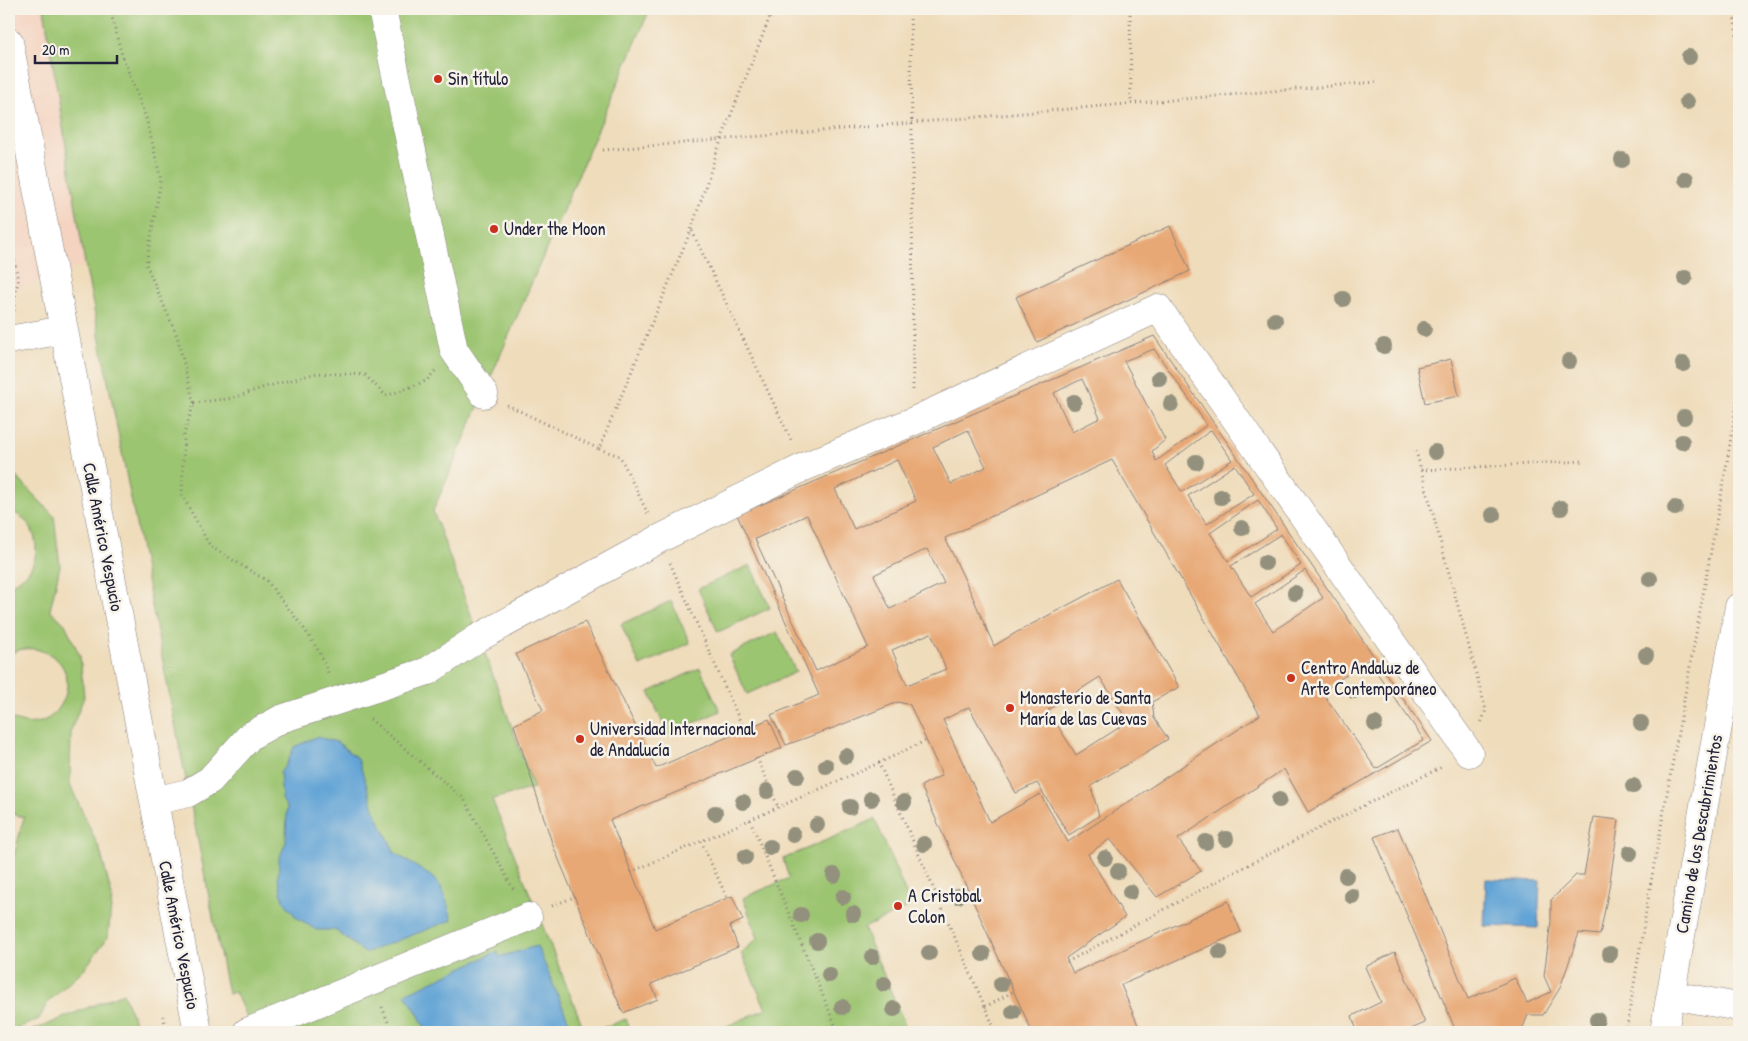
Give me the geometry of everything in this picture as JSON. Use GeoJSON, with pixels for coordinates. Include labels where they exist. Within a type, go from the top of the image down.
{"type":"FeatureCollection","features":[{"type":"Feature","properties":{"kind":"street"},"geometry":{"type":"LineString","coordinates":[[382,9],[454,350],[484,394]]}},
{"type":"Feature","properties":{"kind":"street","name":"Calle Américo Vespucio"},"geometry":{"type":"LineString","coordinates":[[9,42],[198,1032]]}},
{"type":"Feature","properties":{"kind":"street"},"geometry":{"type":"LineString","coordinates":[[154,801],[188,792],[210,780],[250,736],[281,719],[428,671],[478,638],[659,539],[804,467],[914,421],[1158,308],[1470,753]]}},
{"type":"Feature","properties":{"kind":"street"},"geometry":{"type":"LineString","coordinates":[[12,329],[63,330]]}},
{"type":"Feature","properties":{"kind":"street","name":"Camino de los Descubrimientos"},"geometry":{"type":"LineString","coordinates":[[1664,1032],[1739,607]]}},
{"type":"Feature","properties":{"kind":"street"},"geometry":{"type":"LineString","coordinates":[[247,1032],[528,917]]}},
{"type":"Feature","properties":{"kind":"street"},"geometry":{"type":"LineString","coordinates":[[1671,995],[1735,1006]]}},
{"type":"Feature","properties":{"kind":"path"},"geometry":{"type":"LineString","coordinates":[[110,9],[121,52],[147,121],[161,180],[146,264],[177,336],[194,403],[184,434],[182,494],[210,546],[266,581],[305,630],[320,653],[331,682],[346,698],[464,799],[528,917]]}},
{"type":"Feature","properties":{"kind":"path"},"geometry":{"type":"LineString","coordinates":[[599,449],[691,230],[721,140],[772,9]]}},
{"type":"Feature","properties":{"kind":"path"},"geometry":{"type":"LineString","coordinates":[[910,9],[914,421]]}},
{"type":"Feature","properties":{"kind":"path"},"geometry":{"type":"LineString","coordinates":[[1130,9],[1131,104]]}},
{"type":"Feature","properties":{"kind":"path"},"geometry":{"type":"LineString","coordinates":[[1733,9],[1739,47]]}},
{"type":"Feature","properties":{"kind":"path"},"geometry":{"type":"LineString","coordinates":[[603,150],[1376,82]]}},
{"type":"Feature","properties":{"kind":"path"},"geometry":{"type":"LineString","coordinates":[[691,230],[804,467]]}},
{"type":"Feature","properties":{"kind":"path"},"geometry":{"type":"LineString","coordinates":[[9,231],[18,281],[12,329]]}},
{"type":"Feature","properties":{"kind":"path"},"geometry":{"type":"LineString","coordinates":[[194,403],[233,398],[317,373],[365,375],[386,396],[426,381],[454,350]]}},
{"type":"Feature","properties":{"kind":"path"},"geometry":{"type":"LineString","coordinates":[[1626,1032],[1651,882],[1725,478],[1739,389]]}},
{"type":"Feature","properties":{"kind":"path"},"geometry":{"type":"LineString","coordinates":[[484,394],[599,449],[620,456],[744,730]]}},
{"type":"Feature","properties":{"kind":"path"},"geometry":{"type":"LineString","coordinates":[[1067,962],[1343,815],[1470,753],[1486,710],[1416,451]]}},
{"type":"Feature","properties":{"kind":"path"},"geometry":{"type":"LineString","coordinates":[[1422,470],[1583,461]]}},
{"type":"Feature","properties":{"kind":"path"},"geometry":{"type":"LineString","coordinates":[[631,872],[926,742]]}},
{"type":"Feature","properties":{"kind":"path"},"geometry":{"type":"LineString","coordinates":[[757,758],[778,807]]}},
{"type":"Feature","properties":{"kind":"path"},"geometry":{"type":"LineString","coordinates":[[879,763],[996,1032]]}},
{"type":"Feature","properties":{"kind":"path"},"geometry":{"type":"LineString","coordinates":[[750,820],[838,1032]]}},
{"type":"Feature","properties":{"kind":"path"},"geometry":{"type":"LineString","coordinates":[[701,841],[726,898]]}},
{"type":"Feature","properties":{"kind":"path"},"geometry":{"type":"LineString","coordinates":[[985,1007],[1014,991]]}},
{"type":"Feature","properties":{"kind":"path"},"geometry":{"type":"LineString","coordinates":[[164,1016],[167,1032]]}},
{"type":"Feature","properties":{"kind":"shaded area"},"geometry":{"type":"Polygon","coordinates":[[[9,9],[44,9],[85,264],[9,293],[9,9]]]}},
{"type":"Feature","properties":{"kind":"green space"},"geometry":{"type":"Polygon","coordinates":[[[44,9],[650,9],[433,511],[534,788],[492,799],[585,1032],[253,1032],[235,992],[228,994],[85,264],[44,9]]]}},
{"type":"Feature","properties":{"kind":"green space"},"geometry":{"type":"Polygon","coordinates":[[[9,469],[54,516],[60,566],[50,610],[65,624],[80,656],[84,697],[71,730],[70,785],[100,850],[112,897],[108,937],[85,968],[48,1002],[39,1019],[9,1032],[9,874],[24,817],[9,813],[9,717],[27,723],[42,721],[54,713],[63,701],[67,687],[65,673],[57,660],[42,651],[25,649],[9,655],[9,585],[19,580],[28,572],[33,564],[36,545],[31,528],[18,515],[9,511],[9,469]]]}},
{"type":"Feature","properties":{"kind":"green space"},"geometry":{"type":"Polygon","coordinates":[[[750,565],[770,608],[718,632],[698,589],[750,565]]]}},
{"type":"Feature","properties":{"kind":"green space"},"geometry":{"type":"Polygon","coordinates":[[[671,601],[690,643],[640,666],[621,624],[671,601]]]}},
{"type":"Feature","properties":{"kind":"green space"},"geometry":{"type":"Polygon","coordinates":[[[777,632],[796,672],[747,694],[729,655],[777,632]]]}},
{"type":"Feature","properties":{"kind":"green space"},"geometry":{"type":"Polygon","coordinates":[[[700,668],[720,711],[668,735],[649,692],[700,668]]]}},
{"type":"Feature","properties":{"kind":"green space"},"geometry":{"type":"Polygon","coordinates":[[[875,819],[911,906],[864,928],[908,1032],[713,1032],[766,1009],[741,953],[758,938],[743,898],[789,878],[783,859],[875,819]]]}},
{"type":"Feature","properties":{"kind":"green space"},"geometry":{"type":"Polygon","coordinates":[[[123,993],[139,1032],[29,1032],[123,993]]]}},
{"type":"Feature","properties":{"kind":"green space"},"geometry":{"type":"Polygon","coordinates":[[[626,1019],[631,1032],[592,1032],[626,1019]]]}},
{"type":"Feature","properties":{"kind":"water"},"geometry":{"type":"Polygon","coordinates":[[[316,737],[337,742],[358,759],[376,814],[395,853],[432,877],[441,887],[452,920],[365,953],[335,930],[316,930],[296,917],[283,900],[278,878],[279,859],[286,842],[287,808],[282,799],[280,773],[294,747],[316,737]]]}},
{"type":"Feature","properties":{"kind":"water"},"geometry":{"type":"Polygon","coordinates":[[[1486,879],[1540,881],[1538,928],[1484,926],[1486,879]]]}},
{"type":"Feature","properties":{"kind":"water"},"geometry":{"type":"Polygon","coordinates":[[[537,946],[569,1022],[551,1032],[427,1032],[405,994],[498,951],[499,957],[537,946]]]}},
{"type":"Feature","properties":{"kind":"building"},"geometry":{"type":"Polygon","coordinates":[[[1170,226],[1190,271],[1037,342],[1016,297],[1170,226]]]}},
{"type":"Feature","properties":{"kind":"building","name":"Centro Andaluz de Arte Contemporáneo"},"geometry":{"type":"Polygon","coordinates":[[[1154,336],[1432,741],[1308,812],[1284,769],[1178,839],[1201,871],[1157,897],[1110,839],[1088,854],[1125,917],[1066,958],[1073,973],[1228,901],[1241,932],[1121,985],[1141,1032],[1032,1032],[921,786],[942,775],[910,705],[898,702],[786,745],[771,715],[819,695],[737,515],[1154,336]],[[1154,349],[1124,361],[1165,440],[1152,451],[1156,461],[1207,425],[1154,349]],[[1082,379],[1054,393],[1072,432],[1100,418],[1082,379]],[[968,430],[933,447],[951,484],[986,467],[968,430]],[[1211,430],[1165,465],[1182,492],[1232,460],[1211,430]],[[897,460],[835,489],[854,529],[916,501],[897,460]],[[1112,460],[945,538],[994,646],[1117,579],[1179,687],[1152,702],[1154,718],[1168,739],[1091,786],[1099,816],[1069,835],[1037,783],[1016,793],[969,707],[943,720],[990,822],[1040,794],[1068,842],[1260,715],[1112,460]],[[1235,465],[1188,496],[1207,524],[1254,494],[1235,465]],[[1258,500],[1210,533],[1228,561],[1277,529],[1258,500]],[[807,515],[755,539],[816,671],[868,647],[807,515]],[[1281,534],[1231,566],[1251,597],[1301,565],[1281,534]],[[927,549],[874,575],[890,609],[944,583],[927,549]],[[1305,570],[1255,604],[1273,631],[1323,598],[1305,570]],[[931,633],[892,650],[907,685],[946,669],[931,633]],[[1368,660],[1322,692],[1376,769],[1424,740],[1368,660]],[[1100,677],[1048,710],[1076,755],[1128,722],[1100,677]]]}},
{"type":"Feature","properties":{"kind":"building"},"geometry":{"type":"Polygon","coordinates":[[[1451,359],[1459,396],[1425,403],[1417,367],[1451,359]]]}},
{"type":"Feature","properties":{"kind":"building","name":"Universidad Internacional de Andalucía"},"geometry":{"type":"Polygon","coordinates":[[[585,622],[656,768],[769,719],[782,748],[610,820],[655,929],[732,896],[743,920],[730,926],[738,947],[651,984],[658,999],[623,1013],[552,843],[514,725],[543,710],[516,654],[585,622]]]}},
{"type":"Feature","properties":{"kind":"building"},"geometry":{"type":"Polygon","coordinates":[[[1594,817],[1619,820],[1600,935],[1579,933],[1560,988],[1543,1015],[1528,1015],[1521,1032],[1448,1032],[1455,1029],[1374,837],[1398,828],[1468,999],[1515,978],[1527,1003],[1551,992],[1544,976],[1551,921],[1551,900],[1576,875],[1584,875],[1594,817]]]}},
{"type":"Feature","properties":{"kind":"building"},"geometry":{"type":"Polygon","coordinates":[[[1395,952],[1425,1023],[1404,1032],[1354,1032],[1357,1031],[1352,1016],[1381,1002],[1365,967],[1395,952]]]}},
{"type":"Feature","properties":{"kind":"place","name":"Sin título"},"geometry":{"type":"Point","coordinates":[438,79]}},
{"type":"Feature","properties":{"kind":"place","name":"Under the Moon"},"geometry":{"type":"Point","coordinates":[494,229]}},
{"type":"Feature","properties":{"kind":"place","name":"Centro Andaluz de Arte Contemporáneo"},"geometry":{"type":"Point","coordinates":[1291,678]}},
{"type":"Feature","properties":{"kind":"place","name":"Monasterio de Santa María de las Cuevas"},"geometry":{"type":"Point","coordinates":[1010,708]}},
{"type":"Feature","properties":{"kind":"place","name":"Universidad Internacional de Andalucía"},"geometry":{"type":"Point","coordinates":[580,739]}},
{"type":"Feature","properties":{"kind":"place","name":"A Cristobal Colon"},"geometry":{"type":"Point","coordinates":[898,906]}}]}
